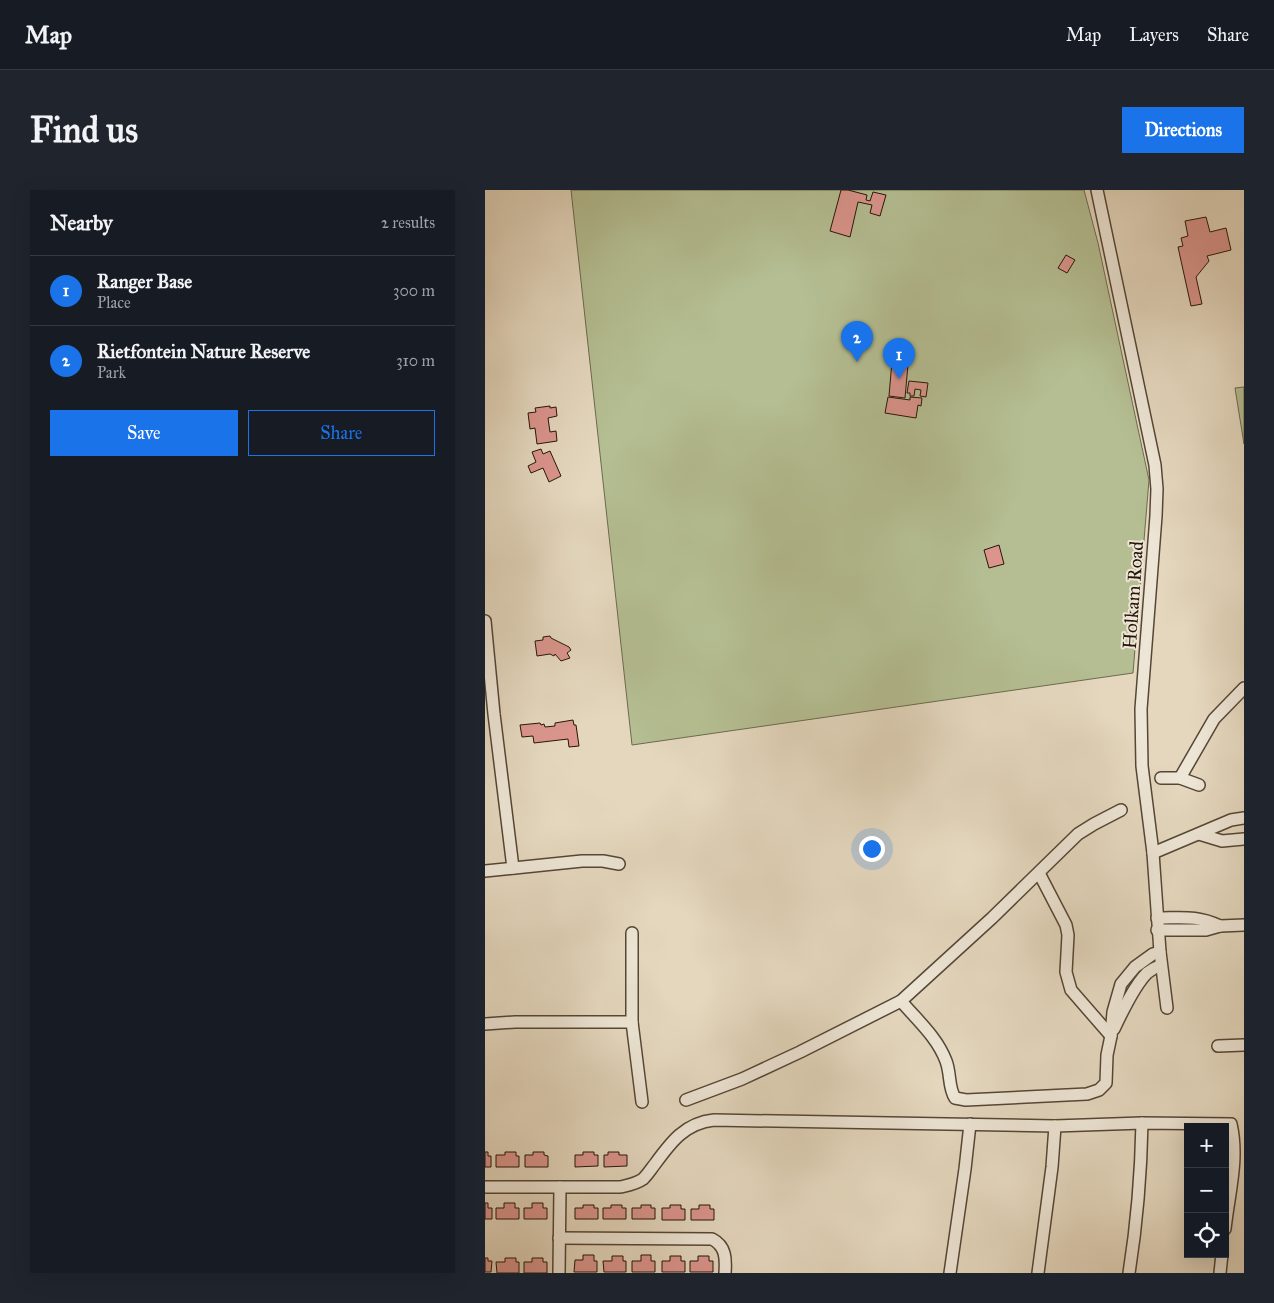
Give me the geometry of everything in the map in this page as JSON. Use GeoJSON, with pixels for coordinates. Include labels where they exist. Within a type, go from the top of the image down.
{"type":"FeatureCollection","features":[{"type":"Feature","properties":{"kind":"street","name":"Holkam Road"},"geometry":{"type":"LineString","coordinates":[[1097,190],[1155,465],[1157,507],[1141,708],[1141,738],[1153,853],[1159,952],[1167,1008]]}},
{"type":"Feature","properties":{"kind":"street"},"geometry":{"type":"LineString","coordinates":[[485,621],[490,714],[513,868]]}},
{"type":"Feature","properties":{"kind":"street"},"geometry":{"type":"LineString","coordinates":[[1180,778],[1214,719],[1244,688]]}},
{"type":"Feature","properties":{"kind":"street"},"geometry":{"type":"LineString","coordinates":[[1161,778],[1180,778],[1199,785]]}},
{"type":"Feature","properties":{"kind":"street"},"geometry":{"type":"LineString","coordinates":[[685,1100],[750,1075],[901,1001],[992,918],[1078,834],[1121,810]]}},
{"type":"Feature","properties":{"kind":"street"},"geometry":{"type":"LineString","coordinates":[[1153,853],[1231,820],[1244,818]]}},
{"type":"Feature","properties":{"kind":"street"},"geometry":{"type":"LineString","coordinates":[[1199,834],[1222,841],[1244,838]]}},
{"type":"Feature","properties":{"kind":"street"},"geometry":{"type":"LineString","coordinates":[[485,871],[582,861],[619,864]]}},
{"type":"Feature","properties":{"kind":"street"},"geometry":{"type":"LineString","coordinates":[[1039,873],[1066,925],[1068,935],[1066,972],[1071,990],[1111,1036]]}},
{"type":"Feature","properties":{"kind":"street"},"geometry":{"type":"LineString","coordinates":[[1157,919],[1190,912],[1197,918],[1220,926]]}},
{"type":"Feature","properties":{"kind":"street"},"geometry":{"type":"LineString","coordinates":[[1157,919],[1206,930],[1220,926],[1244,925]]}},
{"type":"Feature","properties":{"kind":"street"},"geometry":{"type":"LineString","coordinates":[[632,933],[632,1022],[642,1102]]}},
{"type":"Feature","properties":{"kind":"street"},"geometry":{"type":"LineString","coordinates":[[901,1001],[931,1034],[945,1059],[950,1073],[950,1091],[955,1098],[966,1100],[1087,1094],[1099,1090],[1106,1083],[1107,1055],[1113,1012],[1121,984],[1135,967],[1159,952]]}},
{"type":"Feature","properties":{"kind":"street"},"geometry":{"type":"LineString","coordinates":[[1111,1036],[1124,1007],[1142,980],[1148,973],[1161,965]]}},
{"type":"Feature","properties":{"kind":"street"},"geometry":{"type":"LineString","coordinates":[[485,1024],[515,1022],[632,1022]]}},
{"type":"Feature","properties":{"kind":"street"},"geometry":{"type":"LineString","coordinates":[[1218,1046],[1244,1045]]}},
{"type":"Feature","properties":{"kind":"street"},"geometry":{"type":"LineString","coordinates":[[485,1187],[620,1187],[633,1184],[649,1173],[681,1133],[697,1123],[705,1121],[1055,1126],[1231,1124],[1235,1140],[1235,1159],[1227,1213]]}},
{"type":"Feature","properties":{"kind":"street"},"geometry":{"type":"LineString","coordinates":[[950,1273],[970,1124]]}},
{"type":"Feature","properties":{"kind":"street"},"geometry":{"type":"LineString","coordinates":[[1129,1273],[1139,1191],[1141,1124]]}},
{"type":"Feature","properties":{"kind":"street"},"geometry":{"type":"LineString","coordinates":[[1038,1273],[1052,1167],[1055,1126]]}},
{"type":"Feature","properties":{"kind":"street"},"geometry":{"type":"LineString","coordinates":[[559,1187],[559,1273]]}},
{"type":"Feature","properties":{"kind":"street"},"geometry":{"type":"LineString","coordinates":[[559,1238],[712,1239],[719,1242],[723,1248],[725,1273]]}},
{"type":"Feature","properties":{"kind":"street"},"geometry":{"type":"LineString","coordinates":[[1220,1273],[1222,1258]]}},
{"type":"Feature","properties":{"kind":"green space"},"geometry":{"type":"Polygon","coordinates":[[[571,190],[1084,190],[1098,243],[1149,480],[1133,673],[632,745],[571,190]]]}},
{"type":"Feature","properties":{"kind":"green space"},"geometry":{"type":"Polygon","coordinates":[[[1244,387],[1244,444],[1235,388],[1244,387]]]}},
{"type":"Feature","properties":{"kind":"building"},"geometry":{"type":"Polygon","coordinates":[[[841,190],[867,195],[866,200],[870,201],[873,192],[886,195],[880,216],[870,213],[872,205],[858,202],[850,237],[830,231],[841,190]]]}},
{"type":"Feature","properties":{"kind":"building"},"geometry":{"type":"Polygon","coordinates":[[[1206,217],[1210,232],[1226,228],[1231,250],[1207,256],[1209,261],[1196,277],[1202,304],[1191,306],[1178,247],[1183,246],[1181,238],[1188,236],[1185,221],[1206,217]]]}},
{"type":"Feature","properties":{"kind":"building"},"geometry":{"type":"Polygon","coordinates":[[[1066,255],[1075,260],[1067,273],[1058,268],[1066,255]]]}},
{"type":"Feature","properties":{"kind":"building"},"geometry":{"type":"Polygon","coordinates":[[[899,352],[909,353],[905,398],[889,396],[892,361],[898,362],[899,352]]]}},
{"type":"Feature","properties":{"kind":"building"},"geometry":{"type":"Polygon","coordinates":[[[909,381],[928,383],[926,397],[920,396],[921,390],[915,389],[914,396],[910,396],[910,393],[907,393],[909,381]]]}},
{"type":"Feature","properties":{"kind":"building"},"geometry":{"type":"Polygon","coordinates":[[[888,397],[910,400],[910,397],[922,398],[921,406],[918,405],[916,418],[885,413],[888,397]]]}},
{"type":"Feature","properties":{"kind":"building"},"geometry":{"type":"Polygon","coordinates":[[[550,406],[550,408],[556,407],[557,416],[548,418],[550,432],[556,431],[557,441],[537,444],[535,428],[530,429],[528,413],[536,412],[535,408],[550,406]]]}},
{"type":"Feature","properties":{"kind":"building"},"geometry":{"type":"Polygon","coordinates":[[[541,449],[543,454],[550,451],[561,476],[549,482],[543,468],[531,473],[528,466],[536,462],[532,452],[541,449]]]}},
{"type":"Feature","properties":{"kind":"building"},"geometry":{"type":"Polygon","coordinates":[[[999,545],[1004,564],[989,568],[984,550],[999,545]]]}},
{"type":"Feature","properties":{"kind":"building"},"geometry":{"type":"Polygon","coordinates":[[[550,636],[569,647],[571,650],[567,653],[570,658],[561,661],[555,654],[554,656],[550,654],[537,656],[535,641],[543,640],[543,637],[550,636]]]}},
{"type":"Feature","properties":{"kind":"building"},"geometry":{"type":"Polygon","coordinates":[[[573,720],[574,725],[576,725],[579,746],[569,747],[568,739],[534,743],[533,736],[522,737],[520,725],[540,723],[541,725],[544,724],[545,727],[573,720]]]}},
{"type":"Feature","properties":{"kind":"building"},"geometry":{"type":"Polygon","coordinates":[[[485,1152],[488,1152],[488,1156],[491,1156],[491,1167],[485,1167],[485,1152]]]}},
{"type":"Feature","properties":{"kind":"building"},"geometry":{"type":"Polygon","coordinates":[[[505,1152],[516,1152],[516,1156],[519,1156],[519,1167],[496,1167],[496,1155],[505,1155],[505,1152]]]}},
{"type":"Feature","properties":{"kind":"building"},"geometry":{"type":"Polygon","coordinates":[[[533,1152],[544,1152],[544,1155],[548,1156],[548,1167],[525,1167],[525,1155],[533,1155],[533,1152]]]}},
{"type":"Feature","properties":{"kind":"building"},"geometry":{"type":"Polygon","coordinates":[[[583,1152],[594,1152],[594,1155],[598,1155],[598,1166],[575,1167],[575,1155],[583,1155],[583,1152]]]}},
{"type":"Feature","properties":{"kind":"building"},"geometry":{"type":"Polygon","coordinates":[[[608,1152],[619,1152],[619,1155],[627,1155],[627,1166],[604,1167],[604,1155],[608,1155],[608,1152]]]}},
{"type":"Feature","properties":{"kind":"building"},"geometry":{"type":"Polygon","coordinates":[[[485,1203],[488,1203],[488,1208],[492,1208],[492,1219],[485,1219],[485,1203]]]}},
{"type":"Feature","properties":{"kind":"building"},"geometry":{"type":"Polygon","coordinates":[[[504,1203],[515,1203],[515,1208],[519,1208],[519,1219],[496,1219],[496,1208],[504,1208],[504,1203]]]}},
{"type":"Feature","properties":{"kind":"building"},"geometry":{"type":"Polygon","coordinates":[[[532,1203],[543,1203],[543,1208],[547,1208],[547,1219],[524,1219],[524,1208],[532,1208],[532,1203]]]}},
{"type":"Feature","properties":{"kind":"building"},"geometry":{"type":"Polygon","coordinates":[[[583,1205],[594,1205],[594,1208],[598,1208],[598,1219],[575,1219],[575,1208],[583,1208],[583,1205]]]}},
{"type":"Feature","properties":{"kind":"building"},"geometry":{"type":"Polygon","coordinates":[[[611,1205],[622,1205],[622,1208],[626,1208],[626,1219],[603,1219],[603,1208],[611,1208],[611,1205]]]}},
{"type":"Feature","properties":{"kind":"building"},"geometry":{"type":"Polygon","coordinates":[[[641,1205],[651,1205],[651,1208],[655,1208],[655,1219],[632,1219],[632,1208],[641,1208],[641,1205]]]}},
{"type":"Feature","properties":{"kind":"building"},"geometry":{"type":"Polygon","coordinates":[[[670,1205],[681,1205],[681,1209],[685,1209],[685,1220],[662,1220],[662,1208],[670,1208],[670,1205]]]}},
{"type":"Feature","properties":{"kind":"building"},"geometry":{"type":"Polygon","coordinates":[[[699,1205],[710,1205],[710,1209],[714,1209],[714,1220],[691,1220],[691,1209],[699,1209],[699,1205]]]}},
{"type":"Feature","properties":{"kind":"building"},"geometry":{"type":"Polygon","coordinates":[[[583,1255],[594,1255],[594,1261],[597,1261],[597,1272],[574,1272],[575,1260],[583,1260],[583,1255]]]}},
{"type":"Feature","properties":{"kind":"building"},"geometry":{"type":"Polygon","coordinates":[[[641,1255],[651,1255],[651,1261],[655,1261],[655,1272],[632,1272],[632,1261],[641,1261],[641,1255]]]}},
{"type":"Feature","properties":{"kind":"building"},"geometry":{"type":"Polygon","coordinates":[[[612,1256],[623,1256],[623,1261],[626,1261],[626,1272],[604,1272],[603,1261],[612,1261],[612,1256]]]}},
{"type":"Feature","properties":{"kind":"building"},"geometry":{"type":"Polygon","coordinates":[[[670,1256],[681,1256],[681,1261],[685,1261],[685,1272],[662,1272],[662,1261],[670,1261],[670,1256]]]}},
{"type":"Feature","properties":{"kind":"building"},"geometry":{"type":"Polygon","coordinates":[[[698,1256],[709,1256],[709,1261],[713,1261],[713,1272],[690,1272],[690,1261],[698,1261],[698,1256]]]}},
{"type":"Feature","properties":{"kind":"building"},"geometry":{"type":"Polygon","coordinates":[[[485,1258],[488,1258],[488,1261],[492,1261],[491,1272],[485,1272],[485,1258]]]}},
{"type":"Feature","properties":{"kind":"building"},"geometry":{"type":"Polygon","coordinates":[[[505,1258],[516,1258],[516,1262],[519,1262],[519,1273],[497,1273],[496,1262],[505,1262],[505,1258]]]}},
{"type":"Feature","properties":{"kind":"building"},"geometry":{"type":"Polygon","coordinates":[[[532,1258],[543,1258],[543,1262],[547,1262],[547,1273],[524,1273],[524,1262],[532,1262],[532,1258]]]}},
{"type":"Feature","properties":{"kind":"place","name":"Rietfontein Nature Reserve"},"geometry":{"type":"Point","coordinates":[857,362]}},
{"type":"Feature","properties":{"kind":"place","name":"Ranger Base"},"geometry":{"type":"Point","coordinates":[899,379]}}]}
